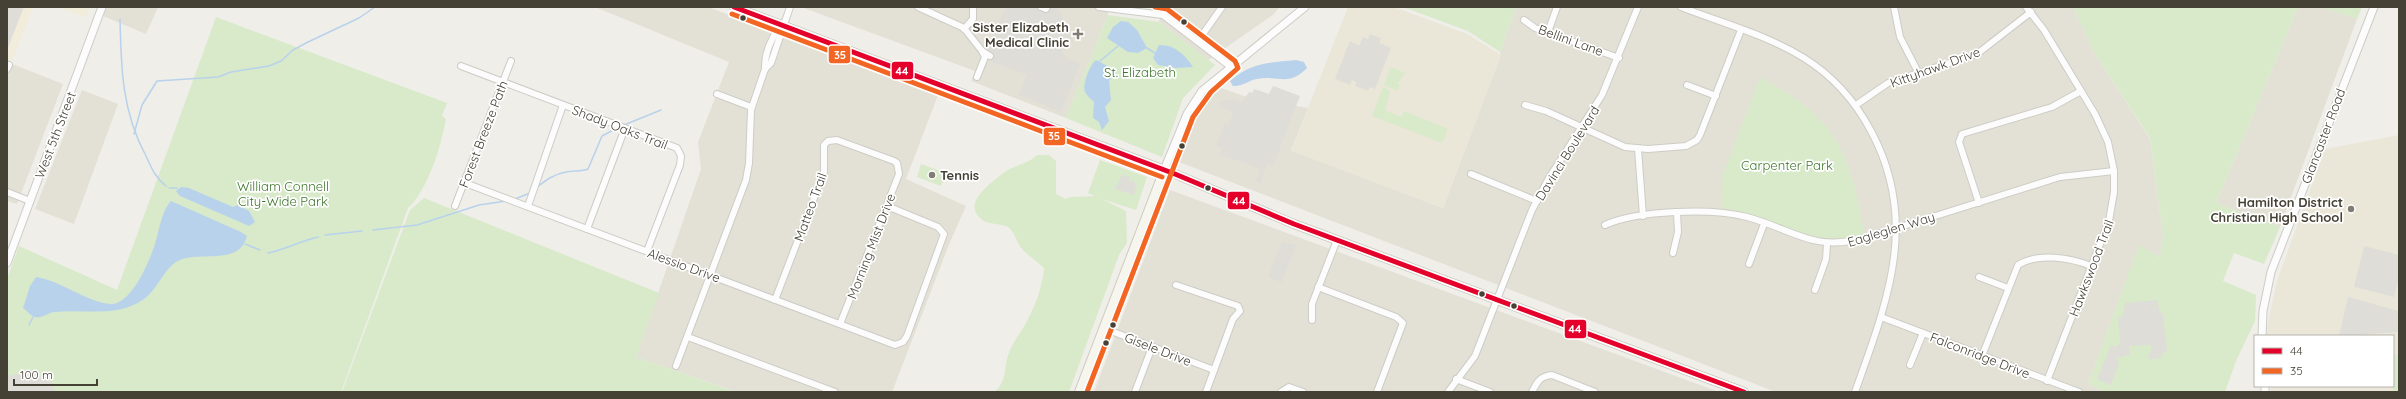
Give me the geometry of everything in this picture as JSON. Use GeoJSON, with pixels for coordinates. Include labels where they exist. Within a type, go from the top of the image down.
{"type":"FeatureCollection","features":[{"type":"Feature","properties":{"kind":"main road"},"geometry":{"type":"LineString","coordinates":[[734,7],[1164,170],[1337,240],[1744,392]]}},
{"type":"Feature","properties":{"kind":"main road"},"geometry":{"type":"LineString","coordinates":[[1079,392],[1164,170]]}},
{"type":"Feature","properties":{"kind":"street","name":"West 5th Street"},"geometry":{"type":"LineString","coordinates":[[7,263],[102,7]]}},
{"type":"Feature","properties":{"kind":"street"},"geometry":{"type":"LineString","coordinates":[[676,366],[747,176],[751,107],[765,69],[765,61],[775,33],[782,24],[790,7]]}},
{"type":"Feature","properties":{"kind":"street"},"geometry":{"type":"LineString","coordinates":[[918,7],[964,29],[985,57],[977,77]]}},
{"type":"Feature","properties":{"kind":"street"},"geometry":{"type":"LineString","coordinates":[[964,29],[971,24],[973,7]]}},
{"type":"Feature","properties":{"kind":"street"},"geometry":{"type":"LineString","coordinates":[[1041,7],[1046,9],[1047,7]]}},
{"type":"Feature","properties":{"kind":"street"},"geometry":{"type":"LineString","coordinates":[[1099,7],[1163,15],[1198,41],[1203,41],[1216,50],[1219,57],[1231,67]]}},
{"type":"Feature","properties":{"kind":"street"},"geometry":{"type":"LineString","coordinates":[[1163,15],[1166,7]]}},
{"type":"Feature","properties":{"kind":"street"},"geometry":{"type":"LineString","coordinates":[[1198,41],[1222,7]]}},
{"type":"Feature","properties":{"kind":"street"},"geometry":{"type":"LineString","coordinates":[[1164,170],[1192,105],[1206,87],[1305,7]]}},
{"type":"Feature","properties":{"kind":"street"},"geometry":{"type":"LineString","coordinates":[[1548,32],[1557,7]]}},
{"type":"Feature","properties":{"kind":"street","name":"Davinci Boulevard"},"geometry":{"type":"LineString","coordinates":[[1448,392],[1456,379],[1475,356],[1537,201],[1555,169],[1582,129],[1602,95],[1619,58],[1638,7]]}},
{"type":"Feature","properties":{"kind":"street"},"geometry":{"type":"LineString","coordinates":[[1681,7],[1779,45],[1808,60],[1828,76],[1856,106],[1885,160],[1893,191],[1897,228],[1893,274],[1881,317],[1855,392]]}},
{"type":"Feature","properties":{"kind":"street"},"geometry":{"type":"LineString","coordinates":[[1894,7],[1900,37],[1919,74]]}},
{"type":"Feature","properties":{"kind":"street","name":"Glancaster Road"},"geometry":{"type":"LineString","coordinates":[[2262,335],[2263,311],[2273,266],[2374,7]]}},
{"type":"Feature","properties":{"kind":"street","name":"Kittyhawk Drive"},"geometry":{"type":"LineString","coordinates":[[1856,106],[1888,83],[1978,54],[2029,9]]}},
{"type":"Feature","properties":{"kind":"street","name":"Hawkswood Trail"},"geometry":{"type":"LineString","coordinates":[[2029,9],[2095,114],[2105,134],[2114,171],[2113,207],[2047,381]]}},
{"type":"Feature","properties":{"kind":"street","name":"Bellini Lane"},"geometry":{"type":"LineString","coordinates":[[1524,20],[1535,28],[1619,58]]}},
{"type":"Feature","properties":{"kind":"street"},"geometry":{"type":"LineString","coordinates":[[1525,105],[1546,111],[1616,144],[1638,149],[1686,146],[1697,140],[1716,96],[1741,30]]}},
{"type":"Feature","properties":{"kind":"street"},"geometry":{"type":"LineString","coordinates":[[982,51],[990,56]]}},
{"type":"Feature","properties":{"kind":"street","name":"Forest Breeze Path"},"geometry":{"type":"LineString","coordinates":[[455,206],[510,61]]}},
{"type":"Feature","properties":{"kind":"street","name":"Shady Oaks Trail"},"geometry":{"type":"LineString","coordinates":[[461,66],[677,148],[681,156],[648,251]]}},
{"type":"Feature","properties":{"kind":"street"},"geometry":{"type":"LineString","coordinates":[[1688,85],[1716,96]]}},
{"type":"Feature","properties":{"kind":"street"},"geometry":{"type":"LineString","coordinates":[[1979,203],[1959,142],[1962,134],[2052,107],[2081,91]]}},
{"type":"Feature","properties":{"kind":"street"},"geometry":{"type":"LineString","coordinates":[[717,94],[751,107]]}},
{"type":"Feature","properties":{"kind":"street"},"geometry":{"type":"LineString","coordinates":[[528,206],[563,105]]}},
{"type":"Feature","properties":{"kind":"street"},"geometry":{"type":"LineString","coordinates":[[587,229],[625,128]]}},
{"type":"Feature","properties":{"kind":"street","name":"Matteo Trail"},"geometry":{"type":"LineString","coordinates":[[775,300],[824,172],[824,145],[828,141],[837,140],[894,161],[898,167]]}},
{"type":"Feature","properties":{"kind":"street"},"geometry":{"type":"LineString","coordinates":[[1638,149],[1643,216]]}},
{"type":"Feature","properties":{"kind":"street","name":"Morning Mist Drive"},"geometry":{"type":"LineString","coordinates":[[840,324],[899,174],[898,167]]}},
{"type":"Feature","properties":{"kind":"street","name":"Eagleglen Way"},"geometry":{"type":"LineString","coordinates":[[1605,225],[1623,219],[1643,216],[1677,213],[1723,212],[1827,244],[1847,243],[2060,177],[2114,171]]}},
{"type":"Feature","properties":{"kind":"street"},"geometry":{"type":"LineString","coordinates":[[1471,174],[1537,201]]}},
{"type":"Feature","properties":{"kind":"street","name":"Alessio Drive"},"geometry":{"type":"LineString","coordinates":[[465,183],[710,274],[892,344],[902,342],[907,336],[944,234],[938,227],[887,206]]}},
{"type":"Feature","properties":{"kind":"street"},"geometry":{"type":"LineString","coordinates":[[7,192],[30,201]]}},
{"type":"Feature","properties":{"kind":"street"},"geometry":{"type":"LineString","coordinates":[[1674,253],[1678,232],[1677,213]]}},
{"type":"Feature","properties":{"kind":"street"},"geometry":{"type":"LineString","coordinates":[[1749,264],[1764,224]]}},
{"type":"Feature","properties":{"kind":"street"},"geometry":{"type":"LineString","coordinates":[[1312,320],[1312,304],[1337,240]]}},
{"type":"Feature","properties":{"kind":"street"},"geometry":{"type":"LineString","coordinates":[[1815,290],[1826,259],[1827,244]]}},
{"type":"Feature","properties":{"kind":"street"},"geometry":{"type":"LineString","coordinates":[[1982,356],[2018,265],[2024,261],[2038,258],[2060,258],[2091,266]]}},
{"type":"Feature","properties":{"kind":"street"},"geometry":{"type":"LineString","coordinates":[[1979,277],[2008,288]]}},
{"type":"Feature","properties":{"kind":"street"},"geometry":{"type":"LineString","coordinates":[[1176,285],[1238,306],[1240,311],[1233,319],[1206,392]]}},
{"type":"Feature","properties":{"kind":"street"},"geometry":{"type":"LineString","coordinates":[[1318,287],[1396,317],[1403,323],[1377,392]]}},
{"type":"Feature","properties":{"kind":"street","name":"Falconridge Drive"},"geometry":{"type":"LineString","coordinates":[[1881,317],[2079,392]]}},
{"type":"Feature","properties":{"kind":"street","name":"Gisele Drive"},"geometry":{"type":"LineString","coordinates":[[1103,328],[1214,370]]}},
{"type":"Feature","properties":{"kind":"street"},"geometry":{"type":"LineString","coordinates":[[1910,365],[1923,333]]}},
{"type":"Feature","properties":{"kind":"street"},"geometry":{"type":"LineString","coordinates":[[688,336],[835,392]]}},
{"type":"Feature","properties":{"kind":"street"},"geometry":{"type":"LineString","coordinates":[[1135,392],[1152,346]]}},
{"type":"Feature","properties":{"kind":"street"},"geometry":{"type":"LineString","coordinates":[[1532,392],[1539,379],[1552,375],[1595,392]]}},
{"type":"Feature","properties":{"kind":"street"},"geometry":{"type":"LineString","coordinates":[[1456,379],[1490,392]]}},
{"type":"Feature","properties":{"kind":"street"},"geometry":{"type":"LineString","coordinates":[[1281,392],[1289,387],[1303,392]]}},
{"type":"Feature","properties":{"kind":"shaded area"},"geometry":{"type":"Polygon","coordinates":[[[7,7],[33,7],[11,63],[7,62],[7,7]]]}},
{"type":"Feature","properties":{"kind":"shaded area"},"geometry":{"type":"Polygon","coordinates":[[[7,7],[24,7],[7,50],[7,7]]]}},
{"type":"Feature","properties":{"kind":"shaded area"},"geometry":{"type":"Polygon","coordinates":[[[57,7],[90,7],[86,17],[57,7]]]}},
{"type":"Feature","properties":{"kind":"shaded area"},"geometry":{"type":"Polygon","coordinates":[[[107,7],[158,7],[146,34],[103,16],[107,7]]]}},
{"type":"Feature","properties":{"kind":"shaded area"},"geometry":{"type":"Polygon","coordinates":[[[595,7],[708,7],[872,68],[938,95],[906,179],[966,206],[950,242],[892,392],[737,392],[636,357],[701,169],[698,142],[729,62],[595,7]]]}},
{"type":"Feature","properties":{"kind":"shaded area"},"geometry":{"type":"Polygon","coordinates":[[[801,7],[1108,7],[1108,15],[1066,118],[971,81],[975,71],[801,7]]]}},
{"type":"Feature","properties":{"kind":"shaded area"},"geometry":{"type":"Polygon","coordinates":[[[1006,7],[1058,7],[1073,41],[1062,45],[1062,54],[1066,56],[1065,58],[1080,64],[1061,112],[1019,95],[1027,75],[982,58],[1006,7]]]}},
{"type":"Feature","properties":{"kind":"shaded area"},"geometry":{"type":"Polygon","coordinates":[[[1162,7],[1279,7],[1274,14],[1208,60],[1159,22],[1162,7]]]}},
{"type":"Feature","properties":{"kind":"shaded area"},"geometry":{"type":"Polygon","coordinates":[[[1348,7],[1394,7],[1467,34],[1501,55],[1443,208],[1291,151],[1348,7]]]}},
{"type":"Feature","properties":{"kind":"shaded area"},"geometry":{"type":"Polygon","coordinates":[[[1516,7],[2073,7],[2095,54],[2150,139],[2163,235],[2161,257],[2139,246],[2088,384],[2106,392],[1776,392],[1179,162],[1198,111],[1218,87],[1247,97],[1308,108],[1291,150],[1443,208],[1501,55],[1500,52],[1516,7]]]}},
{"type":"Feature","properties":{"kind":"shaded area"},"geometry":{"type":"Polygon","coordinates":[[[2298,7],[2321,7],[2357,19],[2280,227],[2216,203],[2298,7]]]}},
{"type":"Feature","properties":{"kind":"shaded area"},"geometry":{"type":"Polygon","coordinates":[[[1370,34],[1381,38],[1379,43],[1391,48],[1375,89],[1370,87],[1368,91],[1355,86],[1356,82],[1352,80],[1350,85],[1335,79],[1350,41],[1359,46],[1363,37],[1368,39],[1370,34]]]}},
{"type":"Feature","properties":{"kind":"shaded area"},"geometry":{"type":"Polygon","coordinates":[[[7,62],[63,84],[17,204],[7,201],[7,62]]]}},
{"type":"Feature","properties":{"kind":"shaded area"},"geometry":{"type":"Polygon","coordinates":[[[1273,86],[1300,96],[1273,166],[1267,164],[1260,184],[1256,181],[1260,171],[1258,168],[1220,154],[1222,148],[1216,146],[1225,123],[1229,124],[1233,112],[1219,106],[1220,102],[1232,99],[1242,102],[1249,92],[1252,93],[1254,89],[1269,94],[1273,86]]]}},
{"type":"Feature","properties":{"kind":"shaded area"},"geometry":{"type":"Polygon","coordinates":[[[82,90],[118,104],[74,224],[35,209],[82,90]]]}},
{"type":"Feature","properties":{"kind":"shaded area","name":"Hamilton District Christian High School"},"geometry":{"type":"Polygon","coordinates":[[[2399,135],[2399,392],[2271,392],[2271,387],[2394,387],[2394,335],[2267,335],[2268,322],[2277,281],[2325,149],[2399,135]]]}},
{"type":"Feature","properties":{"kind":"shaded area"},"geometry":{"type":"Polygon","coordinates":[[[1122,175],[1130,177],[1128,182],[1133,180],[1137,188],[1133,190],[1136,191],[1134,195],[1115,189],[1122,175]]]}},
{"type":"Feature","properties":{"kind":"shaded area"},"geometry":{"type":"Polygon","coordinates":[[[1170,190],[1719,392],[1094,392],[1170,190]]]}},
{"type":"Feature","properties":{"kind":"shaded area"},"geometry":{"type":"Polygon","coordinates":[[[1282,242],[1296,245],[1282,282],[1268,277],[1282,242]]]}},
{"type":"Feature","properties":{"kind":"shaded area"},"geometry":{"type":"Polygon","coordinates":[[[2364,246],[2399,255],[2399,277],[2394,297],[2354,287],[2364,246]]]}},
{"type":"Feature","properties":{"kind":"shaded area"},"geometry":{"type":"Polygon","coordinates":[[[2348,297],[2399,311],[2399,332],[2339,335],[2348,297]]]}},
{"type":"Feature","properties":{"kind":"shaded area"},"geometry":{"type":"Polygon","coordinates":[[[2157,300],[2160,313],[2163,313],[2167,352],[2162,353],[2161,358],[2149,360],[2148,354],[2151,353],[2151,345],[2129,346],[2130,355],[2116,358],[2119,362],[2111,385],[2097,379],[2111,345],[2116,347],[2120,344],[2118,317],[2123,317],[2125,303],[2157,300]]]}},
{"type":"Feature","properties":{"kind":"shaded area"},"geometry":{"type":"Polygon","coordinates":[[[37,371],[38,376],[45,377],[49,382],[52,381],[55,392],[7,392],[7,376],[37,371]]]}},
{"type":"Feature","properties":{"kind":"green space"},"geometry":{"type":"Polygon","coordinates":[[[1403,7],[1516,7],[1500,52],[1468,31],[1403,7]]]}},
{"type":"Feature","properties":{"kind":"green space"},"geometry":{"type":"Polygon","coordinates":[[[2073,7],[2298,7],[2216,203],[2280,227],[2264,264],[2234,253],[2223,281],[2256,295],[2255,321],[2236,361],[2225,392],[2106,392],[2088,384],[2139,245],[2160,257],[2163,235],[2150,138],[2095,54],[2073,7]]]}},
{"type":"Feature","properties":{"kind":"green space"},"geometry":{"type":"Polygon","coordinates":[[[2321,7],[2362,7],[2357,19],[2321,7]]]}},
{"type":"Feature","properties":{"kind":"green space","name":"St. Elizabeth"},"geometry":{"type":"Polygon","coordinates":[[[1108,15],[1159,22],[1215,65],[1183,98],[1162,157],[1066,118],[1108,15]]]}},
{"type":"Feature","properties":{"kind":"green space","name":"William Connell City-Wide Park"},"geometry":{"type":"Polygon","coordinates":[[[216,17],[447,103],[442,116],[446,119],[444,130],[433,167],[422,190],[408,208],[341,392],[7,392],[7,279],[19,246],[117,290],[216,17]]]}},
{"type":"Feature","properties":{"kind":"green space"},"geometry":{"type":"Polygon","coordinates":[[[1391,67],[1405,73],[1397,84],[1400,85],[1398,91],[1384,85],[1391,67]]]}},
{"type":"Feature","properties":{"kind":"green space","name":"Carpenter Park"},"geometry":{"type":"Polygon","coordinates":[[[1760,78],[1786,92],[1806,107],[1823,123],[1836,140],[1846,160],[1853,182],[1864,234],[1846,238],[1828,238],[1810,235],[1757,217],[1721,208],[1722,177],[1760,78]]]}},
{"type":"Feature","properties":{"kind":"green space"},"geometry":{"type":"Polygon","coordinates":[[[1383,87],[1390,91],[1385,110],[1401,117],[1404,111],[1448,129],[1442,143],[1372,116],[1383,87]]]}},
{"type":"Feature","properties":{"kind":"green space"},"geometry":{"type":"Polygon","coordinates":[[[1037,155],[1049,155],[1056,161],[1056,194],[1065,199],[1071,197],[1095,196],[1088,193],[1100,160],[1147,177],[1136,210],[1102,199],[1126,211],[1127,243],[1119,255],[1069,392],[995,392],[1004,379],[1007,361],[1012,346],[1036,302],[1042,282],[1044,268],[1023,250],[1011,229],[1002,225],[984,221],[977,215],[975,208],[976,202],[984,189],[1002,174],[1029,161],[1037,155]]]}},
{"type":"Feature","properties":{"kind":"green space","name":"Tennis"},"geometry":{"type":"Polygon","coordinates":[[[921,164],[946,173],[941,186],[917,177],[921,164]]]}},
{"type":"Feature","properties":{"kind":"green space"},"geometry":{"type":"Polygon","coordinates":[[[424,198],[659,293],[636,357],[736,392],[342,392],[410,210],[424,198]]]}},
{"type":"Feature","properties":{"kind":"green space"},"geometry":{"type":"Polygon","coordinates":[[[2394,355],[2399,355],[2399,392],[2393,392],[2394,355]]]}},
{"type":"Feature","properties":{"kind":"water"},"geometry":{"type":"Polygon","coordinates":[[[1121,21],[1128,22],[1137,30],[1147,48],[1138,53],[1128,52],[1107,38],[1113,27],[1121,21]]]}},
{"type":"Feature","properties":{"kind":"water"},"geometry":{"type":"Polygon","coordinates":[[[1159,45],[1165,45],[1179,51],[1193,67],[1176,68],[1158,65],[1153,58],[1159,45]]]}},
{"type":"Feature","properties":{"kind":"water"},"geometry":{"type":"Polygon","coordinates":[[[1096,60],[1117,71],[1109,81],[1111,100],[1105,107],[1109,121],[1102,130],[1099,122],[1093,118],[1094,102],[1087,95],[1084,89],[1087,75],[1091,66],[1096,60]]]}},
{"type":"Feature","properties":{"kind":"water"},"geometry":{"type":"Polygon","coordinates":[[[1296,60],[1304,62],[1307,68],[1301,74],[1289,79],[1264,78],[1236,86],[1233,86],[1230,81],[1246,70],[1261,64],[1296,60]]]}},
{"type":"Feature","properties":{"kind":"water"},"geometry":{"type":"Polygon","coordinates":[[[181,187],[189,188],[233,207],[238,205],[249,211],[255,222],[249,226],[180,196],[176,191],[181,187]]]}},
{"type":"Feature","properties":{"kind":"water"},"geometry":{"type":"Polygon","coordinates":[[[171,201],[241,232],[247,236],[243,246],[227,255],[187,258],[178,261],[168,269],[149,295],[134,305],[123,309],[101,312],[55,312],[35,317],[23,308],[30,286],[36,277],[55,282],[100,302],[110,304],[118,303],[125,298],[144,271],[155,244],[163,215],[171,201]]]}},
{"type":"Feature","properties":{"kind":"waterway"},"geometry":{"type":"LineString","coordinates":[[134,134],[142,105],[157,81],[218,77],[231,72],[269,66],[281,61],[293,50],[359,18],[375,7]]}},
{"type":"Feature","properties":{"kind":"waterway"},"geometry":{"type":"LineString","coordinates":[[120,19],[122,72],[127,106],[138,139],[152,169],[156,176],[166,186]]}},
{"type":"Feature","properties":{"kind":"waterway"},"geometry":{"type":"LineString","coordinates":[[1100,61],[1118,46]]}},
{"type":"Feature","properties":{"kind":"waterway"},"geometry":{"type":"LineString","coordinates":[[1147,48],[1155,53]]}},
{"type":"Feature","properties":{"kind":"waterway"},"geometry":{"type":"LineString","coordinates":[[624,125],[661,110]]}},
{"type":"Feature","properties":{"kind":"waterway"},"geometry":{"type":"LineString","coordinates":[[536,188],[558,174],[588,169],[602,136],[617,128]]}},
{"type":"Feature","properties":{"kind":"waterway"},"geometry":{"type":"LineString","coordinates":[[169,188],[177,188]]}},
{"type":"Feature","properties":{"kind":"waterway"},"geometry":{"type":"LineString","coordinates":[[515,199],[530,193]]}},
{"type":"Feature","properties":{"kind":"waterway"},"geometry":{"type":"LineString","coordinates":[[373,230],[417,225],[479,205],[506,201]]}},
{"type":"Feature","properties":{"kind":"waterway"},"geometry":{"type":"LineString","coordinates":[[325,235],[362,231]]}},
{"type":"Feature","properties":{"kind":"waterway"},"geometry":{"type":"LineString","coordinates":[[268,253],[318,237]]}},
{"type":"Feature","properties":{"kind":"waterway"},"geometry":{"type":"LineString","coordinates":[[245,244],[260,250]]}},
{"type":"Feature","properties":{"kind":"waterway"},"geometry":{"type":"LineString","coordinates":[[29,325],[33,317]]}},
{"type":"Feature","properties":{"kind":"transit line","name":"44"},"geometry":{"type":"LineString","coordinates":[[734,7],[1175,174],[1294,224],[1744,392]]}},
{"type":"Feature","properties":{"kind":"transit line","name":"35"},"geometry":{"type":"LineString","coordinates":[[1087,392],[1193,117],[1211,92],[1238,68],[1235,61],[1167,9],[1155,7]]}},
{"type":"Feature","properties":{"kind":"transit line","name":"35"},"geometry":{"type":"LineString","coordinates":[[732,14],[1162,177]]}},
{"type":"Feature","properties":{"kind":"place","name":"Sister Elizabeth Medical Clinic"},"geometry":{"type":"Point","coordinates":[1078,34]}},
{"type":"Feature","properties":{"kind":"place","name":"Tennis"},"geometry":{"type":"Point","coordinates":[932,175]}},
{"type":"Feature","properties":{"kind":"place","name":"Hamilton District Christian High School"},"geometry":{"type":"Point","coordinates":[2351,209]}}]}
